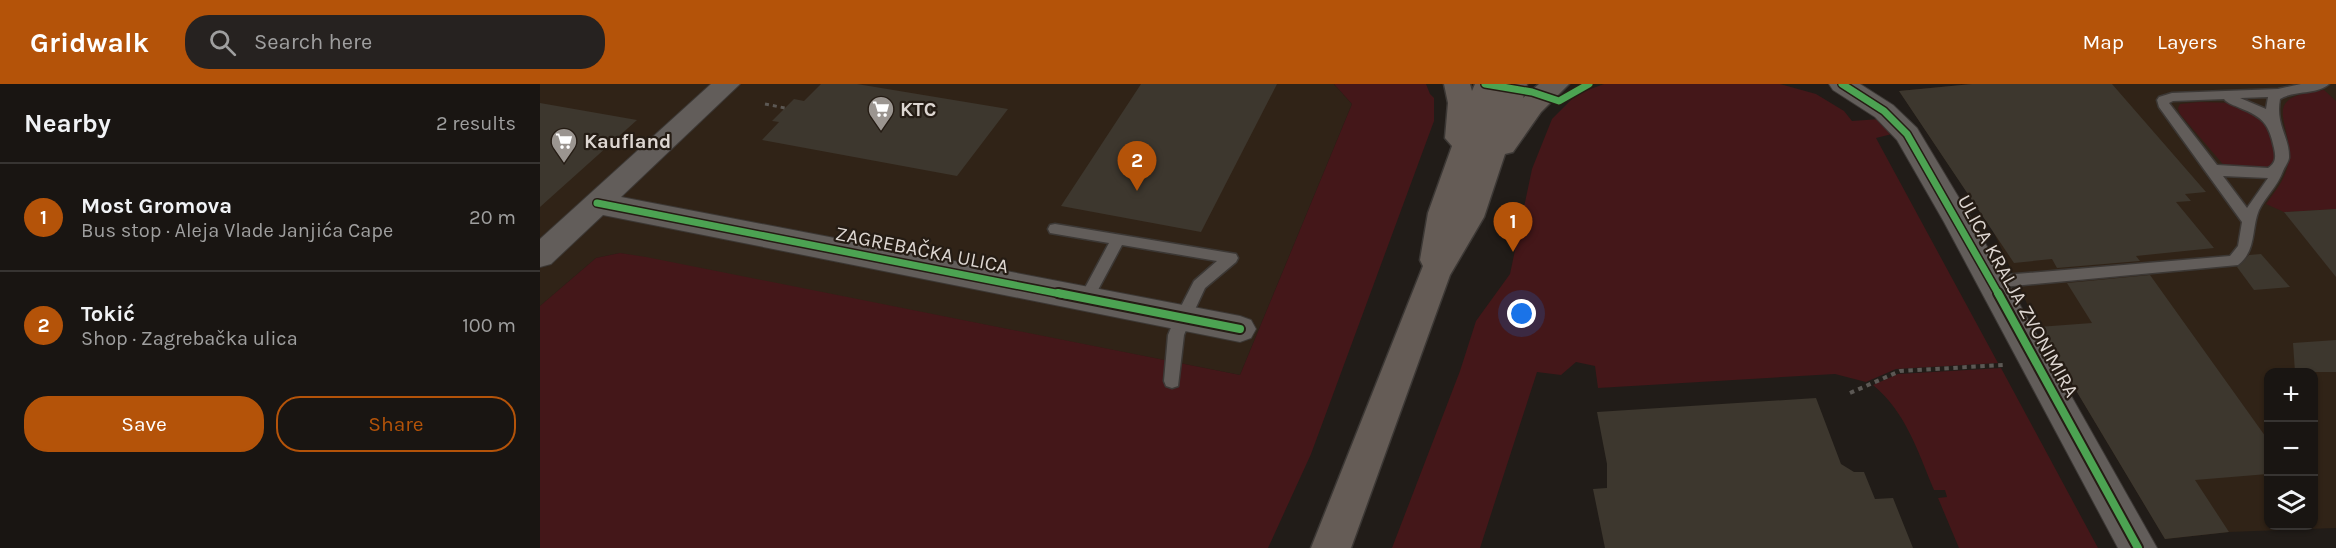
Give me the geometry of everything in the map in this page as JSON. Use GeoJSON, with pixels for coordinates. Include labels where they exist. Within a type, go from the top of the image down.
{"type":"FeatureCollection","features":[{"type":"Feature","properties":{"kind":"main road"},"geometry":{"type":"LineString","coordinates":[[1456,175],[1462,103],[1457,84]]}},
{"type":"Feature","properties":{"kind":"main road"},"geometry":{"type":"LineString","coordinates":[[1436,274],[1439,232],[1488,84]]}},
{"type":"Feature","properties":{"kind":"main road"},"geometry":{"type":"LineString","coordinates":[[1331,548],[1436,274],[1469,217],[1514,84]]}},
{"type":"Feature","properties":{"kind":"main road"},"geometry":{"type":"LineString","coordinates":[[1486,164],[1506,142],[1531,106],[1556,84]]}},
{"type":"Feature","properties":{"kind":"street"},"geometry":{"type":"LineString","coordinates":[[540,256],[727,84]]}},
{"type":"Feature","properties":{"kind":"street","name":"ULICA KRALJA ZVONIMIRA"},"geometry":{"type":"LineString","coordinates":[[1842,84],[1886,98],[1992,282],[2138,548]]}},
{"type":"Feature","properties":{"kind":"street","name":"ZAGREBAČKA ULICA"},"geometry":{"type":"LineString","coordinates":[[597,203],[1240,329]]}},
{"type":"Feature","properties":{"kind":"lane"},"geometry":{"type":"LineString","coordinates":[[2206,163],[2211,168],[2221,171],[2262,173],[2277,170],[2282,164],[2283,152],[2272,120],[2274,97],[2302,86],[2323,84]]}},
{"type":"Feature","properties":{"kind":"lane"},"geometry":{"type":"LineString","coordinates":[[2250,222],[2167,111],[2163,100],[2172,97],[2281,93]]}},
{"type":"Feature","properties":{"kind":"lane"},"geometry":{"type":"LineString","coordinates":[[2216,96],[2252,107],[2272,120]]}},
{"type":"Feature","properties":{"kind":"lane"},"geometry":{"type":"LineString","coordinates":[[1992,282],[2224,263],[2238,258],[2242,253],[2251,213],[2277,177],[2277,170]]}},
{"type":"Feature","properties":{"kind":"lane"},"geometry":{"type":"LineString","coordinates":[[1055,229],[1231,258],[1199,285],[1183,318],[1176,335],[1172,381]]}},
{"type":"Feature","properties":{"kind":"lane"},"geometry":{"type":"LineString","coordinates":[[1086,299],[1118,239]]}},
{"type":"Feature","properties":{"kind":"path"},"geometry":{"type":"LineString","coordinates":[[765,104],[785,108]]}},
{"type":"Feature","properties":{"kind":"path"},"geometry":{"type":"LineString","coordinates":[[1850,393],[1900,371],[2037,363]]}},
{"type":"Feature","properties":{"kind":"shaded area"},"geometry":{"type":"Polygon","coordinates":[[[540,84],[1334,84],[1352,104],[1240,375],[620,253],[596,258],[540,306],[540,84]]]}},
{"type":"Feature","properties":{"kind":"shaded area"},"geometry":{"type":"Polygon","coordinates":[[[1334,84],[1426,84],[1434,98],[1434,121],[1311,454],[1268,548],[540,548],[540,306],[596,258],[620,253],[646,257],[1240,375],[1352,104],[1334,84]]]}},
{"type":"Feature","properties":{"kind":"shaded area"},"geometry":{"type":"Polygon","coordinates":[[[1604,84],[1780,84],[1816,94],[1844,111],[1852,121],[1880,119],[1892,134],[1876,138],[1998,363],[1896,369],[1866,382],[1835,374],[1598,388],[1595,366],[1576,362],[1561,375],[1537,372],[1480,548],[1392,548],[1460,371],[1476,321],[1510,274],[1532,169],[1552,119],[1577,94],[1604,84]]]}},
{"type":"Feature","properties":{"kind":"shaded area"},"geometry":{"type":"Polygon","coordinates":[[[1972,84],[2336,84],[2336,528],[2318,529],[2318,368],[2264,368],[2264,530],[2282,530],[2229,532],[2165,539],[2038,327],[1993,231],[1899,91],[1972,84]]]}},
{"type":"Feature","properties":{"kind":"shaded area"},"geometry":{"type":"Polygon","coordinates":[[[2324,90],[2336,101],[2336,209],[2284,212],[2266,204],[2283,180],[2287,169],[2289,148],[2283,114],[2284,106],[2290,99],[2324,90]]]}},
{"type":"Feature","properties":{"kind":"shaded area"},"geometry":{"type":"Polygon","coordinates":[[[2236,103],[2261,114],[2278,150],[2271,169],[2227,169],[2180,114],[2178,108],[2180,104],[2236,103]]]}},
{"type":"Feature","properties":{"kind":"shaded area"},"geometry":{"type":"Polygon","coordinates":[[[2001,368],[2098,548],[1959,548],[1938,498],[1947,497],[1945,490],[1934,490],[1903,420],[1873,385],[1898,374],[2001,368]]]}},
{"type":"Feature","properties":{"kind":"building","name":"KTC"},"geometry":{"type":"Polygon","coordinates":[[[821,84],[857,84],[1008,109],[957,176],[762,140],[779,122],[772,121],[794,99],[804,101],[821,84]]]}},
{"type":"Feature","properties":{"kind":"building"},"geometry":{"type":"Polygon","coordinates":[[[1141,84],[1277,84],[1201,232],[1061,206],[1141,84]]]}},
{"type":"Feature","properties":{"kind":"building"},"geometry":{"type":"Polygon","coordinates":[[[1972,84],[2112,84],[2206,192],[2185,194],[2191,201],[2176,202],[2214,248],[2136,256],[2140,261],[2057,268],[2052,259],[2014,263],[1899,91],[1972,84]]]}},
{"type":"Feature","properties":{"kind":"building","name":"Kaufland"},"geometry":{"type":"Polygon","coordinates":[[[540,103],[637,120],[540,207],[540,103]]]}},
{"type":"Feature","properties":{"kind":"building"},"geometry":{"type":"Polygon","coordinates":[[[2336,209],[2336,277],[2284,212],[2336,209]]]}},
{"type":"Feature","properties":{"kind":"building"},"geometry":{"type":"Polygon","coordinates":[[[2261,254],[2290,287],[2254,290],[2237,267],[2249,255],[2261,254]]]}},
{"type":"Feature","properties":{"kind":"building"},"geometry":{"type":"Polygon","coordinates":[[[2150,275],[2264,434],[2264,474],[2195,480],[2229,532],[2165,539],[2038,327],[2092,323],[2067,283],[2150,275]]]}},
{"type":"Feature","properties":{"kind":"building"},"geometry":{"type":"Polygon","coordinates":[[[2336,340],[2336,372],[2318,372],[2318,368],[2295,368],[2293,343],[2336,340]]]}},
{"type":"Feature","properties":{"kind":"building"},"geometry":{"type":"Polygon","coordinates":[[[1816,398],[1841,464],[1854,472],[1864,472],[1875,499],[1893,498],[1913,548],[1605,548],[1593,489],[1607,488],[1607,464],[1597,412],[1816,398]]]}},
{"type":"Feature","properties":{"kind":"cycle path"},"geometry":{"type":"LineString","coordinates":[[1485,84],[1532,92],[1559,101],[1589,84]]}},
{"type":"Feature","properties":{"kind":"cycle path"},"geometry":{"type":"LineString","coordinates":[[1842,84],[1884,111],[1907,134],[1958,220],[2138,548]]}},
{"type":"Feature","properties":{"kind":"cycle path"},"geometry":{"type":"LineString","coordinates":[[597,203],[1240,329]]}},
{"type":"Feature","properties":{"kind":"place","name":"KTC"},"geometry":{"type":"Point","coordinates":[881,132]}},
{"type":"Feature","properties":{"kind":"place","name":"Kaufland"},"geometry":{"type":"Point","coordinates":[564,164]}},
{"type":"Feature","properties":{"kind":"place","name":"Tokić"},"geometry":{"type":"Point","coordinates":[1137,191]}},
{"type":"Feature","properties":{"kind":"place","name":"Most Gromova"},"geometry":{"type":"Point","coordinates":[1513,252]}}]}
